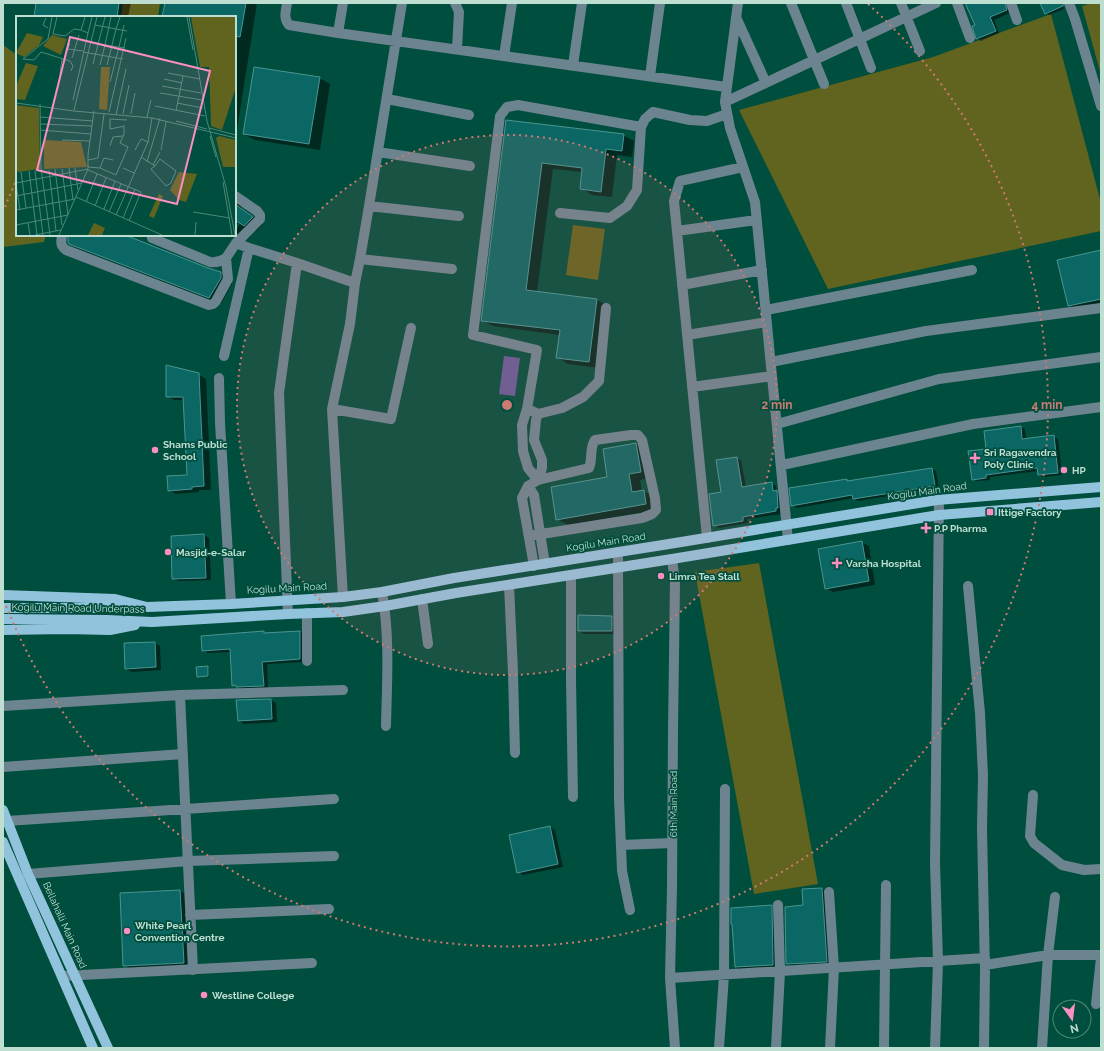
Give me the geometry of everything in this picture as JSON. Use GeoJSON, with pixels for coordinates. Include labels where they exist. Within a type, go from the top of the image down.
{"type":"FeatureCollection","features":[{"type":"Feature","properties":{"kind":"main road","name":"Kogilu Main Road"},"geometry":{"type":"LineString","coordinates":[[3,595],[115,599],[147,607],[231,604],[343,597],[382,592],[454,578],[939,500],[1101,487]]}},
{"type":"Feature","properties":{"kind":"main road"},"geometry":{"type":"LineString","coordinates":[[3,630],[110,630],[152,622],[343,612],[939,515],[1101,502]]}},
{"type":"Feature","properties":{"kind":"main road","name":"Kogilu Main Road Underpass"},"geometry":{"type":"LineString","coordinates":[[3,608],[147,607]]}},
{"type":"Feature","properties":{"kind":"main road","name":"Kogilu Main Road Underpass"},"geometry":{"type":"LineString","coordinates":[[3,620],[107,620],[152,622]]}},
{"type":"Feature","properties":{"kind":"main road","name":"Bellahalli Main Road"},"geometry":{"type":"LineString","coordinates":[[3,810],[28,874],[108,1048]]}},
{"type":"Feature","properties":{"kind":"main road"},"geometry":{"type":"LineString","coordinates":[[3,842],[93,1048]]}},
{"type":"Feature","properties":{"kind":"street"},"geometry":{"type":"LineString","coordinates":[[287,3],[285,17],[286,22],[289,25],[726,87]]}},
{"type":"Feature","properties":{"kind":"street"},"geometry":{"type":"LineString","coordinates":[[338,33],[343,3]]}},
{"type":"Feature","properties":{"kind":"street"},"geometry":{"type":"LineString","coordinates":[[343,597],[332,409],[350,324],[355,283],[402,3]]}},
{"type":"Feature","properties":{"kind":"street"},"geometry":{"type":"LineString","coordinates":[[455,3],[459,12],[457,49]]}},
{"type":"Feature","properties":{"kind":"street"},"geometry":{"type":"LineString","coordinates":[[504,56],[512,3]]}},
{"type":"Feature","properties":{"kind":"street"},"geometry":{"type":"LineString","coordinates":[[573,65],[582,3]]}},
{"type":"Feature","properties":{"kind":"street"},"geometry":{"type":"LineString","coordinates":[[650,76],[660,3]]}},
{"type":"Feature","properties":{"kind":"street"},"geometry":{"type":"LineString","coordinates":[[738,3],[725,102],[730,128],[755,202],[788,525],[788,540]]}},
{"type":"Feature","properties":{"kind":"street"},"geometry":{"type":"LineString","coordinates":[[792,3],[824,84]]}},
{"type":"Feature","properties":{"kind":"street"},"geometry":{"type":"LineString","coordinates":[[846,3],[872,68]]}},
{"type":"Feature","properties":{"kind":"street"},"geometry":{"type":"LineString","coordinates":[[901,3],[920,51]]}},
{"type":"Feature","properties":{"kind":"street"},"geometry":{"type":"LineString","coordinates":[[725,102],[936,3]]}},
{"type":"Feature","properties":{"kind":"street"},"geometry":{"type":"LineString","coordinates":[[957,3],[970,38]]}},
{"type":"Feature","properties":{"kind":"street"},"geometry":{"type":"LineString","coordinates":[[1011,3],[1017,20]]}},
{"type":"Feature","properties":{"kind":"street"},"geometry":{"type":"LineString","coordinates":[[1069,3],[1101,106]]}},
{"type":"Feature","properties":{"kind":"street"},"geometry":{"type":"LineString","coordinates":[[736,17],[766,83]]}},
{"type":"Feature","properties":{"kind":"street"},"geometry":{"type":"LineString","coordinates":[[387,99],[469,115]]}},
{"type":"Feature","properties":{"kind":"street"},"geometry":{"type":"LineString","coordinates":[[538,480],[528,468],[523,451],[522,425],[537,350],[473,335],[500,116],[507,107],[518,105],[641,127]]}},
{"type":"Feature","properties":{"kind":"street"},"geometry":{"type":"LineString","coordinates":[[560,213],[610,218],[628,206],[637,190],[641,127],[645,119],[653,112],[690,120],[707,121],[727,114]]}},
{"type":"Feature","properties":{"kind":"street"},"geometry":{"type":"LineString","coordinates":[[378,152],[470,166]]}},
{"type":"Feature","properties":{"kind":"street"},"geometry":{"type":"LineString","coordinates":[[707,538],[674,201],[680,181],[743,167]]}},
{"type":"Feature","properties":{"kind":"street"},"geometry":{"type":"LineString","coordinates":[[152,238],[210,262],[216,263],[221,261],[226,258],[236,243],[260,219],[260,215],[257,211],[236,197]]}},
{"type":"Feature","properties":{"kind":"street"},"geometry":{"type":"LineString","coordinates":[[369,206],[459,216]]}},
{"type":"Feature","properties":{"kind":"street"},"geometry":{"type":"LineString","coordinates":[[677,231],[756,220]]}},
{"type":"Feature","properties":{"kind":"street"},"geometry":{"type":"LineString","coordinates":[[62,236],[61,244],[66,250],[209,305],[216,301],[228,279],[226,258]]}},
{"type":"Feature","properties":{"kind":"street"},"geometry":{"type":"LineString","coordinates":[[236,243],[355,283]]}},
{"type":"Feature","properties":{"kind":"street"},"geometry":{"type":"LineString","coordinates":[[224,356],[249,248]]}},
{"type":"Feature","properties":{"kind":"street"},"geometry":{"type":"LineString","coordinates":[[360,259],[452,269]]}},
{"type":"Feature","properties":{"kind":"street"},"geometry":{"type":"LineString","coordinates":[[288,614],[279,393],[297,263]]}},
{"type":"Feature","properties":{"kind":"street"},"geometry":{"type":"LineString","coordinates":[[682,285],[762,270]]}},
{"type":"Feature","properties":{"kind":"street"},"geometry":{"type":"LineString","coordinates":[[766,310],[972,270]]}},
{"type":"Feature","properties":{"kind":"street"},"geometry":{"type":"LineString","coordinates":[[526,409],[538,414],[562,408],[583,397],[599,381],[606,308]]}},
{"type":"Feature","properties":{"kind":"street"},"geometry":{"type":"LineString","coordinates":[[771,362],[926,331],[1101,308]]}},
{"type":"Feature","properties":{"kind":"street"},"geometry":{"type":"LineString","coordinates":[[687,335],[767,322]]}},
{"type":"Feature","properties":{"kind":"street"},"geometry":{"type":"LineString","coordinates":[[332,409],[391,419],[412,328]]}},
{"type":"Feature","properties":{"kind":"street"},"geometry":{"type":"LineString","coordinates":[[777,424],[939,379],[1101,357]]}},
{"type":"Feature","properties":{"kind":"street"},"geometry":{"type":"LineString","coordinates":[[692,387],[772,376]]}},
{"type":"Feature","properties":{"kind":"street"},"geometry":{"type":"LineString","coordinates":[[219,378],[220,423],[231,604]]}},
{"type":"Feature","properties":{"kind":"street"},"geometry":{"type":"LineString","coordinates":[[782,465],[973,424],[1101,407]]}},
{"type":"Feature","properties":{"kind":"street"},"geometry":{"type":"LineString","coordinates":[[538,414],[534,440],[542,460],[542,468],[538,480]]}},
{"type":"Feature","properties":{"kind":"street"},"geometry":{"type":"LineString","coordinates":[[529,536],[642,518],[652,514],[656,510],[655,498],[642,440],[638,435],[595,440],[591,444],[591,464],[589,468],[538,480],[528,486],[522,498],[534,566]]}},
{"type":"Feature","properties":{"kind":"street"},"geometry":{"type":"LineString","coordinates":[[528,486],[534,495],[545,564]]}},
{"type":"Feature","properties":{"kind":"street"},"geometry":{"type":"LineString","coordinates":[[935,1048],[938,962],[935,863],[939,500]]}},
{"type":"Feature","properties":{"kind":"street"},"geometry":{"type":"LineString","coordinates":[[618,552],[619,798],[622,870],[630,910]]}},
{"type":"Feature","properties":{"kind":"street","name":"6th Main Road"},"geometry":{"type":"LineString","coordinates":[[672,559],[675,582],[670,978],[675,1048]]}},
{"type":"Feature","properties":{"kind":"street"},"geometry":{"type":"LineString","coordinates":[[571,575],[573,797]]}},
{"type":"Feature","properties":{"kind":"street"},"geometry":{"type":"LineString","coordinates":[[509,585],[515,753]]}},
{"type":"Feature","properties":{"kind":"street"},"geometry":{"type":"LineString","coordinates":[[968,586],[980,713],[983,775],[982,828],[985,962],[984,1048]]}},
{"type":"Feature","properties":{"kind":"street"},"geometry":{"type":"LineString","coordinates":[[382,592],[385,606],[388,656],[386,726]]}},
{"type":"Feature","properties":{"kind":"street"},"geometry":{"type":"LineString","coordinates":[[422,599],[428,644]]}},
{"type":"Feature","properties":{"kind":"street"},"geometry":{"type":"LineString","coordinates":[[307,613],[307,661]]}},
{"type":"Feature","properties":{"kind":"street"},"geometry":{"type":"LineString","coordinates":[[3,706],[180,694],[344,690]]}},
{"type":"Feature","properties":{"kind":"street"},"geometry":{"type":"LineString","coordinates":[[180,694],[193,970]]}},
{"type":"Feature","properties":{"kind":"street"},"geometry":{"type":"LineString","coordinates":[[3,767],[183,754]]}},
{"type":"Feature","properties":{"kind":"street"},"geometry":{"type":"LineString","coordinates":[[719,1048],[724,975],[725,789]]}},
{"type":"Feature","properties":{"kind":"street"},"geometry":{"type":"LineString","coordinates":[[1034,795],[1030,836],[1034,843],[1062,865],[1084,870],[1101,869]]}},
{"type":"Feature","properties":{"kind":"street"},"geometry":{"type":"LineString","coordinates":[[8,821],[334,799]]}},
{"type":"Feature","properties":{"kind":"street"},"geometry":{"type":"LineString","coordinates":[[621,845],[672,843]]}},
{"type":"Feature","properties":{"kind":"street"},"geometry":{"type":"LineString","coordinates":[[28,874],[188,861],[334,856]]}},
{"type":"Feature","properties":{"kind":"street"},"geometry":{"type":"LineString","coordinates":[[884,1048],[886,885]]}},
{"type":"Feature","properties":{"kind":"street"},"geometry":{"type":"LineString","coordinates":[[829,892],[834,968],[830,1048]]}},
{"type":"Feature","properties":{"kind":"street"},"geometry":{"type":"LineString","coordinates":[[1042,1048],[1048,955],[1055,897]]}},
{"type":"Feature","properties":{"kind":"street"},"geometry":{"type":"LineString","coordinates":[[776,1048],[780,972],[778,905]]}},
{"type":"Feature","properties":{"kind":"street"},"geometry":{"type":"LineString","coordinates":[[190,915],[329,909]]}},
{"type":"Feature","properties":{"kind":"street"},"geometry":{"type":"LineString","coordinates":[[670,978],[938,962],[985,962],[1048,955],[1101,955]]}},
{"type":"Feature","properties":{"kind":"street"},"geometry":{"type":"LineString","coordinates":[[1096,1004],[1101,958]]}},
{"type":"Feature","properties":{"kind":"street"},"geometry":{"type":"LineString","coordinates":[[62,976],[312,964]]}},
{"type":"Feature","properties":{"kind":"shaded area"},"geometry":{"type":"Polygon","coordinates":[[[123,3],[160,3],[158,16],[121,16],[123,3]]]}},
{"type":"Feature","properties":{"kind":"shaded area"},"geometry":{"type":"Polygon","coordinates":[[[1091,3],[1101,3],[1101,75],[1082,6],[1091,3]]]}},
{"type":"Feature","properties":{"kind":"shaded area"},"geometry":{"type":"Polygon","coordinates":[[[1051,14],[1101,203],[1101,231],[828,289],[739,110],[933,57],[1051,14]]]}},
{"type":"Feature","properties":{"kind":"shaded area"},"geometry":{"type":"Polygon","coordinates":[[[3,45],[16,54],[16,236],[46,236],[44,242],[3,247],[3,45]]]}},
{"type":"Feature","properties":{"kind":"shaded area"},"geometry":{"type":"Polygon","coordinates":[[[573,225],[605,229],[598,280],[566,275],[573,225]]]}},
{"type":"Feature","properties":{"kind":"shaded area"},"geometry":{"type":"Polygon","coordinates":[[[504,356],[520,358],[515,396],[499,394],[504,356]]]}},
{"type":"Feature","properties":{"kind":"shaded area"},"geometry":{"type":"Polygon","coordinates":[[[759,563],[818,884],[754,894],[695,572],[759,563]]]}},
{"type":"Feature","properties":{"kind":"building"},"geometry":{"type":"Polygon","coordinates":[[[36,3],[119,3],[117,16],[34,16],[36,3]]]}},
{"type":"Feature","properties":{"kind":"building"},"geometry":{"type":"Polygon","coordinates":[[[165,3],[246,3],[240,37],[236,36],[236,16],[162,16],[165,3]]]}},
{"type":"Feature","properties":{"kind":"building"},"geometry":{"type":"Polygon","coordinates":[[[965,3],[1005,3],[1007,10],[990,17],[996,31],[976,39],[972,26],[975,25],[965,3]]]}},
{"type":"Feature","properties":{"kind":"building"},"geometry":{"type":"Polygon","coordinates":[[[1040,3],[1063,3],[1063,6],[1045,14],[1040,3]]]}},
{"type":"Feature","properties":{"kind":"building"},"geometry":{"type":"Polygon","coordinates":[[[254,67],[320,77],[309,144],[243,134],[254,67]]]}},
{"type":"Feature","properties":{"kind":"building"},"geometry":{"type":"Polygon","coordinates":[[[506,120],[624,134],[622,151],[606,149],[601,192],[580,189],[582,168],[542,163],[526,290],[597,299],[589,362],[556,358],[560,330],[481,321],[506,120]]]}},
{"type":"Feature","properties":{"kind":"building"},"geometry":{"type":"Polygon","coordinates":[[[236,205],[253,217],[244,226],[236,221],[236,205]]]}},
{"type":"Feature","properties":{"kind":"building"},"geometry":{"type":"Polygon","coordinates":[[[68,236],[128,236],[221,272],[221,278],[209,298],[69,244],[68,236]]]}},
{"type":"Feature","properties":{"kind":"building"},"geometry":{"type":"Polygon","coordinates":[[[1101,250],[1101,299],[1068,306],[1057,260],[1101,250]]]}},
{"type":"Feature","properties":{"kind":"building"},"geometry":{"type":"Polygon","coordinates":[[[166,365],[199,373],[204,486],[192,487],[192,489],[168,491],[167,476],[187,475],[183,397],[166,397],[166,365]]]}},
{"type":"Feature","properties":{"kind":"building"},"geometry":{"type":"Polygon","coordinates":[[[1021,426],[1022,439],[1054,435],[1058,473],[1038,475],[1037,468],[986,475],[986,478],[972,480],[968,451],[986,449],[984,431],[1021,426]]]}},
{"type":"Feature","properties":{"kind":"building"},"geometry":{"type":"Polygon","coordinates":[[[636,443],[641,472],[629,474],[632,492],[644,490],[646,504],[556,520],[551,487],[607,477],[603,449],[636,443]]]}},
{"type":"Feature","properties":{"kind":"building"},"geometry":{"type":"Polygon","coordinates":[[[737,457],[742,487],[772,482],[773,491],[777,490],[778,508],[776,508],[776,511],[743,517],[743,521],[713,526],[709,494],[721,492],[716,460],[737,457]]]}},
{"type":"Feature","properties":{"kind":"building"},"geometry":{"type":"Polygon","coordinates":[[[932,468],[935,486],[853,499],[852,495],[791,506],[789,488],[932,468]]]}},
{"type":"Feature","properties":{"kind":"building"},"geometry":{"type":"Polygon","coordinates":[[[204,534],[206,578],[172,579],[171,536],[204,534]]]}},
{"type":"Feature","properties":{"kind":"building"},"geometry":{"type":"Polygon","coordinates":[[[862,541],[869,581],[825,589],[818,549],[862,541]]]}},
{"type":"Feature","properties":{"kind":"building"},"geometry":{"type":"Polygon","coordinates":[[[578,615],[612,616],[612,631],[578,631],[578,615]]]}},
{"type":"Feature","properties":{"kind":"building"},"geometry":{"type":"Polygon","coordinates":[[[264,631],[264,633],[300,631],[300,659],[262,662],[264,686],[232,686],[230,649],[202,651],[201,636],[264,631]]]}},
{"type":"Feature","properties":{"kind":"building"},"geometry":{"type":"Polygon","coordinates":[[[155,642],[156,667],[125,669],[124,643],[155,642]]]}},
{"type":"Feature","properties":{"kind":"building"},"geometry":{"type":"Polygon","coordinates":[[[208,666],[208,676],[197,677],[196,667],[208,666]]]}},
{"type":"Feature","properties":{"kind":"building"},"geometry":{"type":"Polygon","coordinates":[[[271,699],[272,719],[238,721],[236,700],[271,699]]]}},
{"type":"Feature","properties":{"kind":"building"},"geometry":{"type":"Polygon","coordinates":[[[550,826],[558,864],[517,873],[509,835],[550,826]]]}},
{"type":"Feature","properties":{"kind":"building"},"geometry":{"type":"Polygon","coordinates":[[[822,888],[827,962],[786,964],[785,907],[803,905],[802,889],[822,888]]]}},
{"type":"Feature","properties":{"kind":"building"},"geometry":{"type":"Polygon","coordinates":[[[180,890],[184,963],[123,966],[120,893],[180,890]]]}},
{"type":"Feature","properties":{"kind":"building"},"geometry":{"type":"Polygon","coordinates":[[[772,905],[773,965],[735,967],[731,908],[772,905]]]}},
{"type":"Feature","properties":{"kind":"place","name":"Shams Public School"},"geometry":{"type":"Point","coordinates":[155,450]}},
{"type":"Feature","properties":{"kind":"place","name":"Sri Ragavendra Poly Clinic"},"geometry":{"type":"Point","coordinates":[975,458]}},
{"type":"Feature","properties":{"kind":"place","name":"HP"},"geometry":{"type":"Point","coordinates":[1064,470]}},
{"type":"Feature","properties":{"kind":"place","name":"Ittige Factory"},"geometry":{"type":"Point","coordinates":[990,512]}},
{"type":"Feature","properties":{"kind":"place","name":"P.P Pharma"},"geometry":{"type":"Point","coordinates":[926,528]}},
{"type":"Feature","properties":{"kind":"place","name":"Masjid-e-Salar"},"geometry":{"type":"Point","coordinates":[168,552]}},
{"type":"Feature","properties":{"kind":"place","name":"Varsha Hospital"},"geometry":{"type":"Point","coordinates":[837,563]}},
{"type":"Feature","properties":{"kind":"place","name":"Limra Tea Stall"},"geometry":{"type":"Point","coordinates":[661,576]}},
{"type":"Feature","properties":{"kind":"place","name":"White Pearl Convention Centre"},"geometry":{"type":"Point","coordinates":[127,931]}},
{"type":"Feature","properties":{"kind":"place","name":"Westline College"},"geometry":{"type":"Point","coordinates":[204,995]}}]}
